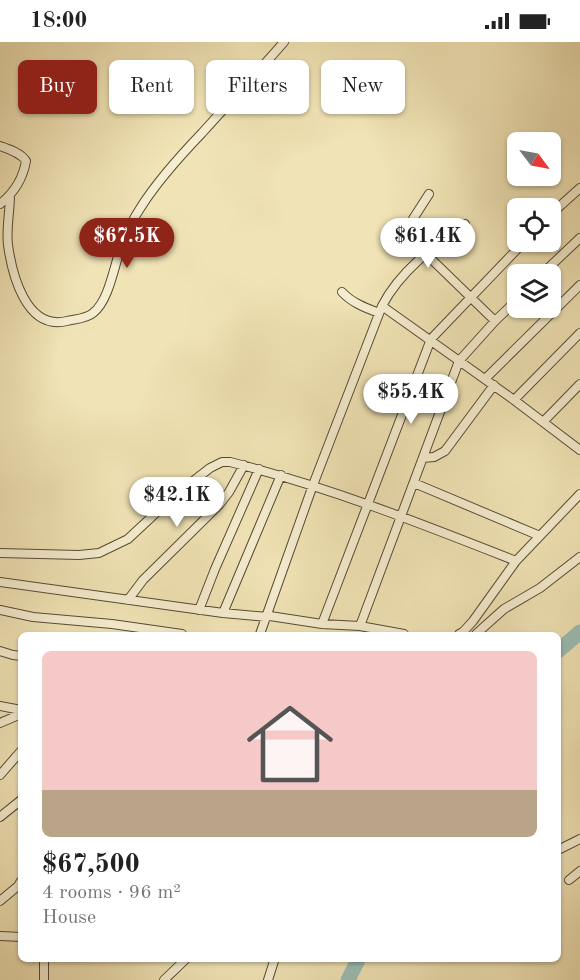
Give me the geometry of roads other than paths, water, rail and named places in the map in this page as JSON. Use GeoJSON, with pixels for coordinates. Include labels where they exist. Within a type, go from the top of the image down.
{"type":"FeatureCollection","features":[{"type":"Feature","properties":{"kind":"street"},"geometry":{"type":"LineString","coordinates":[[10,195],[8,243],[25,303],[49,321],[61,322],[88,316],[97,309],[104,297],[122,245],[139,209],[150,193],[284,42]]}},
{"type":"Feature","properties":{"kind":"street"},"geometry":{"type":"LineString","coordinates":[[0,146],[16,153],[26,161],[22,177],[10,195],[0,204]]}},
{"type":"Feature","properties":{"kind":"street"},"geometry":{"type":"LineString","coordinates":[[561,205],[580,188]]}},
{"type":"Feature","properties":{"kind":"street"},"geometry":{"type":"LineString","coordinates":[[429,194],[413,222],[433,247]]}},
{"type":"Feature","properties":{"kind":"street"},"geometry":{"type":"LineString","coordinates":[[261,632],[313,485],[389,292],[433,247],[465,224]]}},
{"type":"Feature","properties":{"kind":"street"},"geometry":{"type":"LineString","coordinates":[[553,264],[580,238]]}},
{"type":"Feature","properties":{"kind":"street"},"geometry":{"type":"LineString","coordinates":[[322,624],[430,339],[514,252]]}},
{"type":"Feature","properties":{"kind":"street"},"geometry":{"type":"LineString","coordinates":[[426,254],[495,321]]}},
{"type":"Feature","properties":{"kind":"street"},"geometry":{"type":"LineString","coordinates":[[485,379],[580,285]]}},
{"type":"Feature","properties":{"kind":"street"},"geometry":{"type":"LineString","coordinates":[[342,292],[357,304],[381,310],[430,339],[580,450]]}},
{"type":"Feature","properties":{"kind":"street"},"geometry":{"type":"LineString","coordinates":[[360,626],[459,361],[507,310]]}},
{"type":"Feature","properties":{"kind":"street"},"geometry":{"type":"LineString","coordinates":[[514,400],[580,333]]}},
{"type":"Feature","properties":{"kind":"street"},"geometry":{"type":"LineString","coordinates":[[543,422],[580,384]]}},
{"type":"Feature","properties":{"kind":"street"},"geometry":{"type":"LineString","coordinates":[[423,458],[434,457],[445,451],[494,385]]}},
{"type":"Feature","properties":{"kind":"street"},"geometry":{"type":"LineString","coordinates":[[0,553],[79,555],[99,553],[128,539],[174,496],[216,464],[230,462],[281,475],[368,503],[516,561]]}},
{"type":"Feature","properties":{"kind":"street"},"geometry":{"type":"LineString","coordinates":[[128,600],[143,580],[219,505],[244,465]]}},
{"type":"Feature","properties":{"kind":"street"},"geometry":{"type":"LineString","coordinates":[[199,610],[214,569],[259,469]]}},
{"type":"Feature","properties":{"kind":"street"},"geometry":{"type":"LineString","coordinates":[[223,613],[281,475]]}},
{"type":"Feature","properties":{"kind":"street"},"geometry":{"type":"LineString","coordinates":[[414,483],[540,536]]}},
{"type":"Feature","properties":{"kind":"street"},"geometry":{"type":"LineString","coordinates":[[463,632],[516,561],[580,494]]}},
{"type":"Feature","properties":{"kind":"street"},"geometry":{"type":"LineString","coordinates":[[478,632],[504,609],[540,588],[580,557]]}},
{"type":"Feature","properties":{"kind":"street"},"geometry":{"type":"LineString","coordinates":[[0,582],[199,610],[360,626],[393,632]]}},
{"type":"Feature","properties":{"kind":"street"},"geometry":{"type":"LineString","coordinates":[[0,610],[168,632]]}},
{"type":"Feature","properties":{"kind":"street"},"geometry":{"type":"LineString","coordinates":[[0,651],[18,656]]}},
{"type":"Feature","properties":{"kind":"street"},"geometry":{"type":"LineString","coordinates":[[0,706],[18,711]]}},
{"type":"Feature","properties":{"kind":"street"},"geometry":{"type":"LineString","coordinates":[[0,723],[18,714]]}},
{"type":"Feature","properties":{"kind":"street"},"geometry":{"type":"LineString","coordinates":[[0,775],[18,754]]}},
{"type":"Feature","properties":{"kind":"street"},"geometry":{"type":"LineString","coordinates":[[0,817],[18,802]]}},
{"type":"Feature","properties":{"kind":"street"},"geometry":{"type":"LineString","coordinates":[[561,848],[580,839]]}},
{"type":"Feature","properties":{"kind":"street"},"geometry":{"type":"LineString","coordinates":[[569,880],[580,871]]}},
{"type":"Feature","properties":{"kind":"street"},"geometry":{"type":"LineString","coordinates":[[0,901],[18,887]]}},
{"type":"Feature","properties":{"kind":"street"},"geometry":{"type":"LineString","coordinates":[[0,936],[18,937]]}},
{"type":"Feature","properties":{"kind":"street"},"geometry":{"type":"LineString","coordinates":[[44,962],[44,980]]}},
{"type":"Feature","properties":{"kind":"street"},"geometry":{"type":"LineString","coordinates":[[164,980],[183,962]]}},
{"type":"Feature","properties":{"kind":"street"},"geometry":{"type":"LineString","coordinates":[[268,980],[274,962]]}},
{"type":"Feature","properties":{"kind":"waterway"},"geometry":{"type":"LineString","coordinates":[[561,648],[580,632]]}},
{"type":"Feature","properties":{"kind":"waterway"},"geometry":{"type":"LineString","coordinates":[[348,980],[357,962]]}}]}
